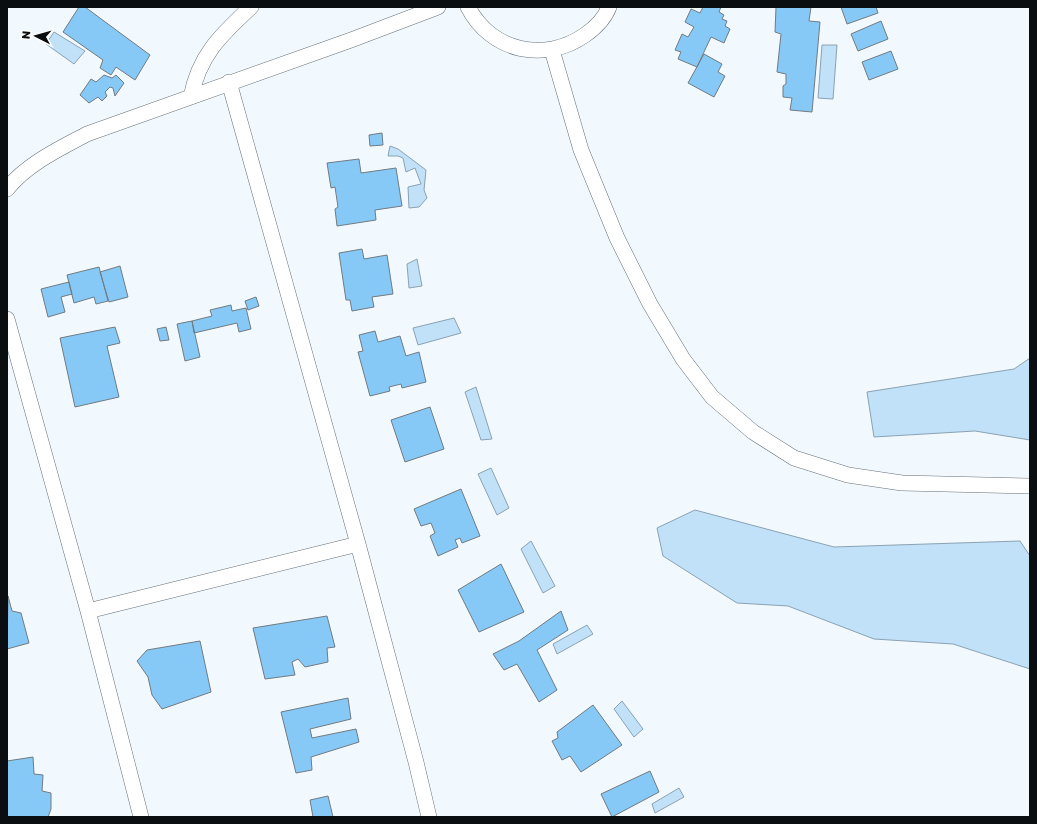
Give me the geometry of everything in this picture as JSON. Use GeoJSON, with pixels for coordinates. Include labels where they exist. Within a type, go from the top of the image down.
{"type":"FeatureCollection","features":[{"type":"Feature","properties":{"kind":"street"},"geometry":{"type":"LineString","coordinates":[[191,97],[197,73],[211,48],[251,7]]}},
{"type":"Feature","properties":{"kind":"street"},"geometry":{"type":"LineString","coordinates":[[7,189],[55,150],[87,134],[229,82],[351,40],[438,7]]}},
{"type":"Feature","properties":{"kind":"street"},"geometry":{"type":"LineString","coordinates":[[468,7],[473,17],[488,33],[508,45],[529,51],[552,50],[574,43],[593,30],[609,7]]}},
{"type":"Feature","properties":{"kind":"street"},"geometry":{"type":"LineString","coordinates":[[552,50],[582,150],[617,238],[650,304],[676,347],[712,397],[753,432],[794,458],[848,475],[902,483],[1030,486]]}},
{"type":"Feature","properties":{"kind":"street"},"geometry":{"type":"LineString","coordinates":[[229,82],[358,544],[418,769],[429,817]]}},
{"type":"Feature","properties":{"kind":"street"},"geometry":{"type":"LineString","coordinates":[[7,319],[88,611],[141,817]]}},
{"type":"Feature","properties":{"kind":"street"},"geometry":{"type":"LineString","coordinates":[[88,611],[358,544]]}},
{"type":"Feature","properties":{"kind":"water"},"geometry":{"type":"Polygon","coordinates":[[[54,32],[85,51],[74,64],[46,44],[54,32]]]}},
{"type":"Feature","properties":{"kind":"water"},"geometry":{"type":"Polygon","coordinates":[[[822,45],[837,45],[833,99],[818,98],[822,45]]]}},
{"type":"Feature","properties":{"kind":"water"},"geometry":{"type":"Polygon","coordinates":[[[390,146],[398,149],[426,170],[424,190],[427,198],[419,207],[409,208],[408,187],[421,184],[415,168],[406,172],[403,158],[398,156],[388,156],[390,146]]]}},
{"type":"Feature","properties":{"kind":"water"},"geometry":{"type":"Polygon","coordinates":[[[417,259],[422,286],[409,288],[407,264],[417,259]]]}},
{"type":"Feature","properties":{"kind":"water"},"geometry":{"type":"Polygon","coordinates":[[[454,318],[461,333],[418,345],[413,328],[454,318]]]}},
{"type":"Feature","properties":{"kind":"water"},"geometry":{"type":"Polygon","coordinates":[[[1030,358],[1030,440],[975,431],[874,437],[867,392],[1014,369],[1030,358]]]}},
{"type":"Feature","properties":{"kind":"water"},"geometry":{"type":"Polygon","coordinates":[[[476,387],[492,439],[481,440],[465,392],[476,387]]]}},
{"type":"Feature","properties":{"kind":"water"},"geometry":{"type":"Polygon","coordinates":[[[491,468],[509,508],[497,515],[478,474],[491,468]]]}},
{"type":"Feature","properties":{"kind":"water"},"geometry":{"type":"Polygon","coordinates":[[[695,510],[834,547],[1020,541],[1030,556],[1030,669],[953,644],[874,639],[788,606],[737,603],[663,556],[657,528],[695,510]]]}},
{"type":"Feature","properties":{"kind":"water"},"geometry":{"type":"Polygon","coordinates":[[[531,541],[555,586],[543,593],[521,549],[531,541]]]}},
{"type":"Feature","properties":{"kind":"water"},"geometry":{"type":"Polygon","coordinates":[[[587,625],[593,634],[557,654],[553,644],[587,625]]]}},
{"type":"Feature","properties":{"kind":"water"},"geometry":{"type":"Polygon","coordinates":[[[622,701],[643,729],[634,737],[614,709],[622,701]]]}},
{"type":"Feature","properties":{"kind":"water"},"geometry":{"type":"Polygon","coordinates":[[[679,788],[684,797],[655,813],[652,804],[679,788]]]}},
{"type":"Feature","properties":{"kind":"building"},"geometry":{"type":"Polygon","coordinates":[[[79,7],[85,7],[150,55],[135,80],[116,67],[111,75],[100,68],[103,60],[63,32],[79,7]]]}},
{"type":"Feature","properties":{"kind":"building"},"geometry":{"type":"Polygon","coordinates":[[[703,7],[721,7],[719,12],[724,15],[722,19],[727,21],[725,26],[730,29],[724,43],[711,37],[697,67],[678,59],[681,52],[675,50],[682,34],[688,37],[694,27],[685,22],[691,9],[700,13],[703,7]]]}},
{"type":"Feature","properties":{"kind":"building"},"geometry":{"type":"Polygon","coordinates":[[[776,7],[811,7],[809,21],[820,22],[812,112],[790,110],[792,98],[783,97],[783,86],[786,84],[786,74],[777,72],[781,34],[775,32],[776,7]]]}},
{"type":"Feature","properties":{"kind":"building"},"geometry":{"type":"Polygon","coordinates":[[[841,7],[876,7],[878,13],[847,24],[841,7]]]}},
{"type":"Feature","properties":{"kind":"building"},"geometry":{"type":"Polygon","coordinates":[[[881,21],[888,39],[858,51],[851,34],[881,21]]]}},
{"type":"Feature","properties":{"kind":"building"},"geometry":{"type":"Polygon","coordinates":[[[891,51],[898,69],[869,80],[862,62],[891,51]]]}},
{"type":"Feature","properties":{"kind":"building"},"geometry":{"type":"Polygon","coordinates":[[[704,54],[722,64],[718,72],[725,76],[714,97],[688,83],[704,54]]]}},
{"type":"Feature","properties":{"kind":"building"},"geometry":{"type":"Polygon","coordinates":[[[104,75],[112,78],[116,75],[124,83],[115,96],[113,88],[110,87],[105,92],[107,96],[102,101],[98,97],[89,103],[80,95],[91,79],[96,82],[104,75]]]}},
{"type":"Feature","properties":{"kind":"building"},"geometry":{"type":"Polygon","coordinates":[[[382,133],[383,145],[370,146],[369,135],[382,133]]]}},
{"type":"Feature","properties":{"kind":"building"},"geometry":{"type":"Polygon","coordinates":[[[359,159],[361,173],[396,168],[402,206],[375,210],[376,220],[337,226],[335,209],[338,207],[335,187],[331,188],[327,163],[359,159]]]}},
{"type":"Feature","properties":{"kind":"building"},"geometry":{"type":"Polygon","coordinates":[[[362,249],[364,259],[387,255],[393,294],[372,297],[374,307],[352,311],[350,300],[346,300],[339,253],[362,249]]]}},
{"type":"Feature","properties":{"kind":"building"},"geometry":{"type":"Polygon","coordinates":[[[120,266],[128,297],[109,302],[100,272],[120,266]]]}},
{"type":"Feature","properties":{"kind":"building"},"geometry":{"type":"Polygon","coordinates":[[[99,267],[108,301],[96,304],[94,297],[74,303],[67,275],[99,267]]]}},
{"type":"Feature","properties":{"kind":"building"},"geometry":{"type":"Polygon","coordinates":[[[69,282],[72,294],[61,297],[65,312],[48,317],[41,289],[69,282]]]}},
{"type":"Feature","properties":{"kind":"building"},"geometry":{"type":"Polygon","coordinates":[[[256,297],[259,306],[248,310],[245,301],[256,297]]]}},
{"type":"Feature","properties":{"kind":"building"},"geometry":{"type":"Polygon","coordinates":[[[231,305],[232,311],[246,308],[251,329],[239,332],[237,323],[194,333],[192,321],[212,316],[210,310],[231,305]]]}},
{"type":"Feature","properties":{"kind":"building"},"geometry":{"type":"Polygon","coordinates":[[[192,321],[200,357],[185,361],[177,324],[192,321]]]}},
{"type":"Feature","properties":{"kind":"building"},"geometry":{"type":"Polygon","coordinates":[[[115,327],[120,343],[107,346],[119,397],[75,407],[60,338],[115,327]]]}},
{"type":"Feature","properties":{"kind":"building"},"geometry":{"type":"Polygon","coordinates":[[[166,327],[169,340],[160,341],[157,329],[166,327]]]}},
{"type":"Feature","properties":{"kind":"building"},"geometry":{"type":"Polygon","coordinates":[[[375,331],[378,342],[400,336],[406,356],[419,352],[426,382],[402,388],[401,384],[389,387],[390,391],[370,396],[358,352],[363,351],[359,335],[375,331]]]}},
{"type":"Feature","properties":{"kind":"building"},"geometry":{"type":"Polygon","coordinates":[[[430,407],[444,449],[405,462],[391,420],[430,407]]]}},
{"type":"Feature","properties":{"kind":"building"},"geometry":{"type":"Polygon","coordinates":[[[461,489],[480,536],[462,543],[460,538],[455,540],[458,547],[438,556],[430,536],[435,533],[431,523],[421,526],[414,509],[461,489]]]}},
{"type":"Feature","properties":{"kind":"building"},"geometry":{"type":"Polygon","coordinates":[[[501,564],[524,612],[479,632],[458,590],[501,564]]]}},
{"type":"Feature","properties":{"kind":"building"},"geometry":{"type":"Polygon","coordinates":[[[8,596],[12,611],[21,613],[29,643],[7,649],[8,596]]]}},
{"type":"Feature","properties":{"kind":"building"},"geometry":{"type":"Polygon","coordinates":[[[561,611],[568,630],[537,650],[557,690],[539,702],[517,664],[504,670],[493,654],[519,641],[561,611]]]}},
{"type":"Feature","properties":{"kind":"building"},"geometry":{"type":"Polygon","coordinates":[[[327,616],[335,647],[327,648],[328,662],[305,667],[298,659],[292,662],[295,675],[265,679],[253,628],[327,616]]]}},
{"type":"Feature","properties":{"kind":"building"},"geometry":{"type":"Polygon","coordinates":[[[200,641],[211,692],[162,709],[152,695],[148,677],[137,661],[147,650],[200,641]]]}},
{"type":"Feature","properties":{"kind":"building"},"geometry":{"type":"Polygon","coordinates":[[[348,698],[351,719],[310,729],[312,738],[356,729],[359,742],[311,757],[312,770],[296,773],[281,712],[348,698]]]}},
{"type":"Feature","properties":{"kind":"building"},"geometry":{"type":"Polygon","coordinates":[[[593,705],[622,745],[581,772],[570,756],[562,760],[552,741],[558,738],[557,732],[593,705]]]}},
{"type":"Feature","properties":{"kind":"building"},"geometry":{"type":"Polygon","coordinates":[[[33,757],[34,774],[43,775],[42,791],[51,793],[51,809],[48,817],[7,817],[7,761],[33,757]]]}},
{"type":"Feature","properties":{"kind":"building"},"geometry":{"type":"Polygon","coordinates":[[[650,771],[659,792],[612,817],[601,794],[650,771]]]}},
{"type":"Feature","properties":{"kind":"building"},"geometry":{"type":"Polygon","coordinates":[[[328,796],[333,817],[313,817],[310,800],[328,796]]]}}]}
